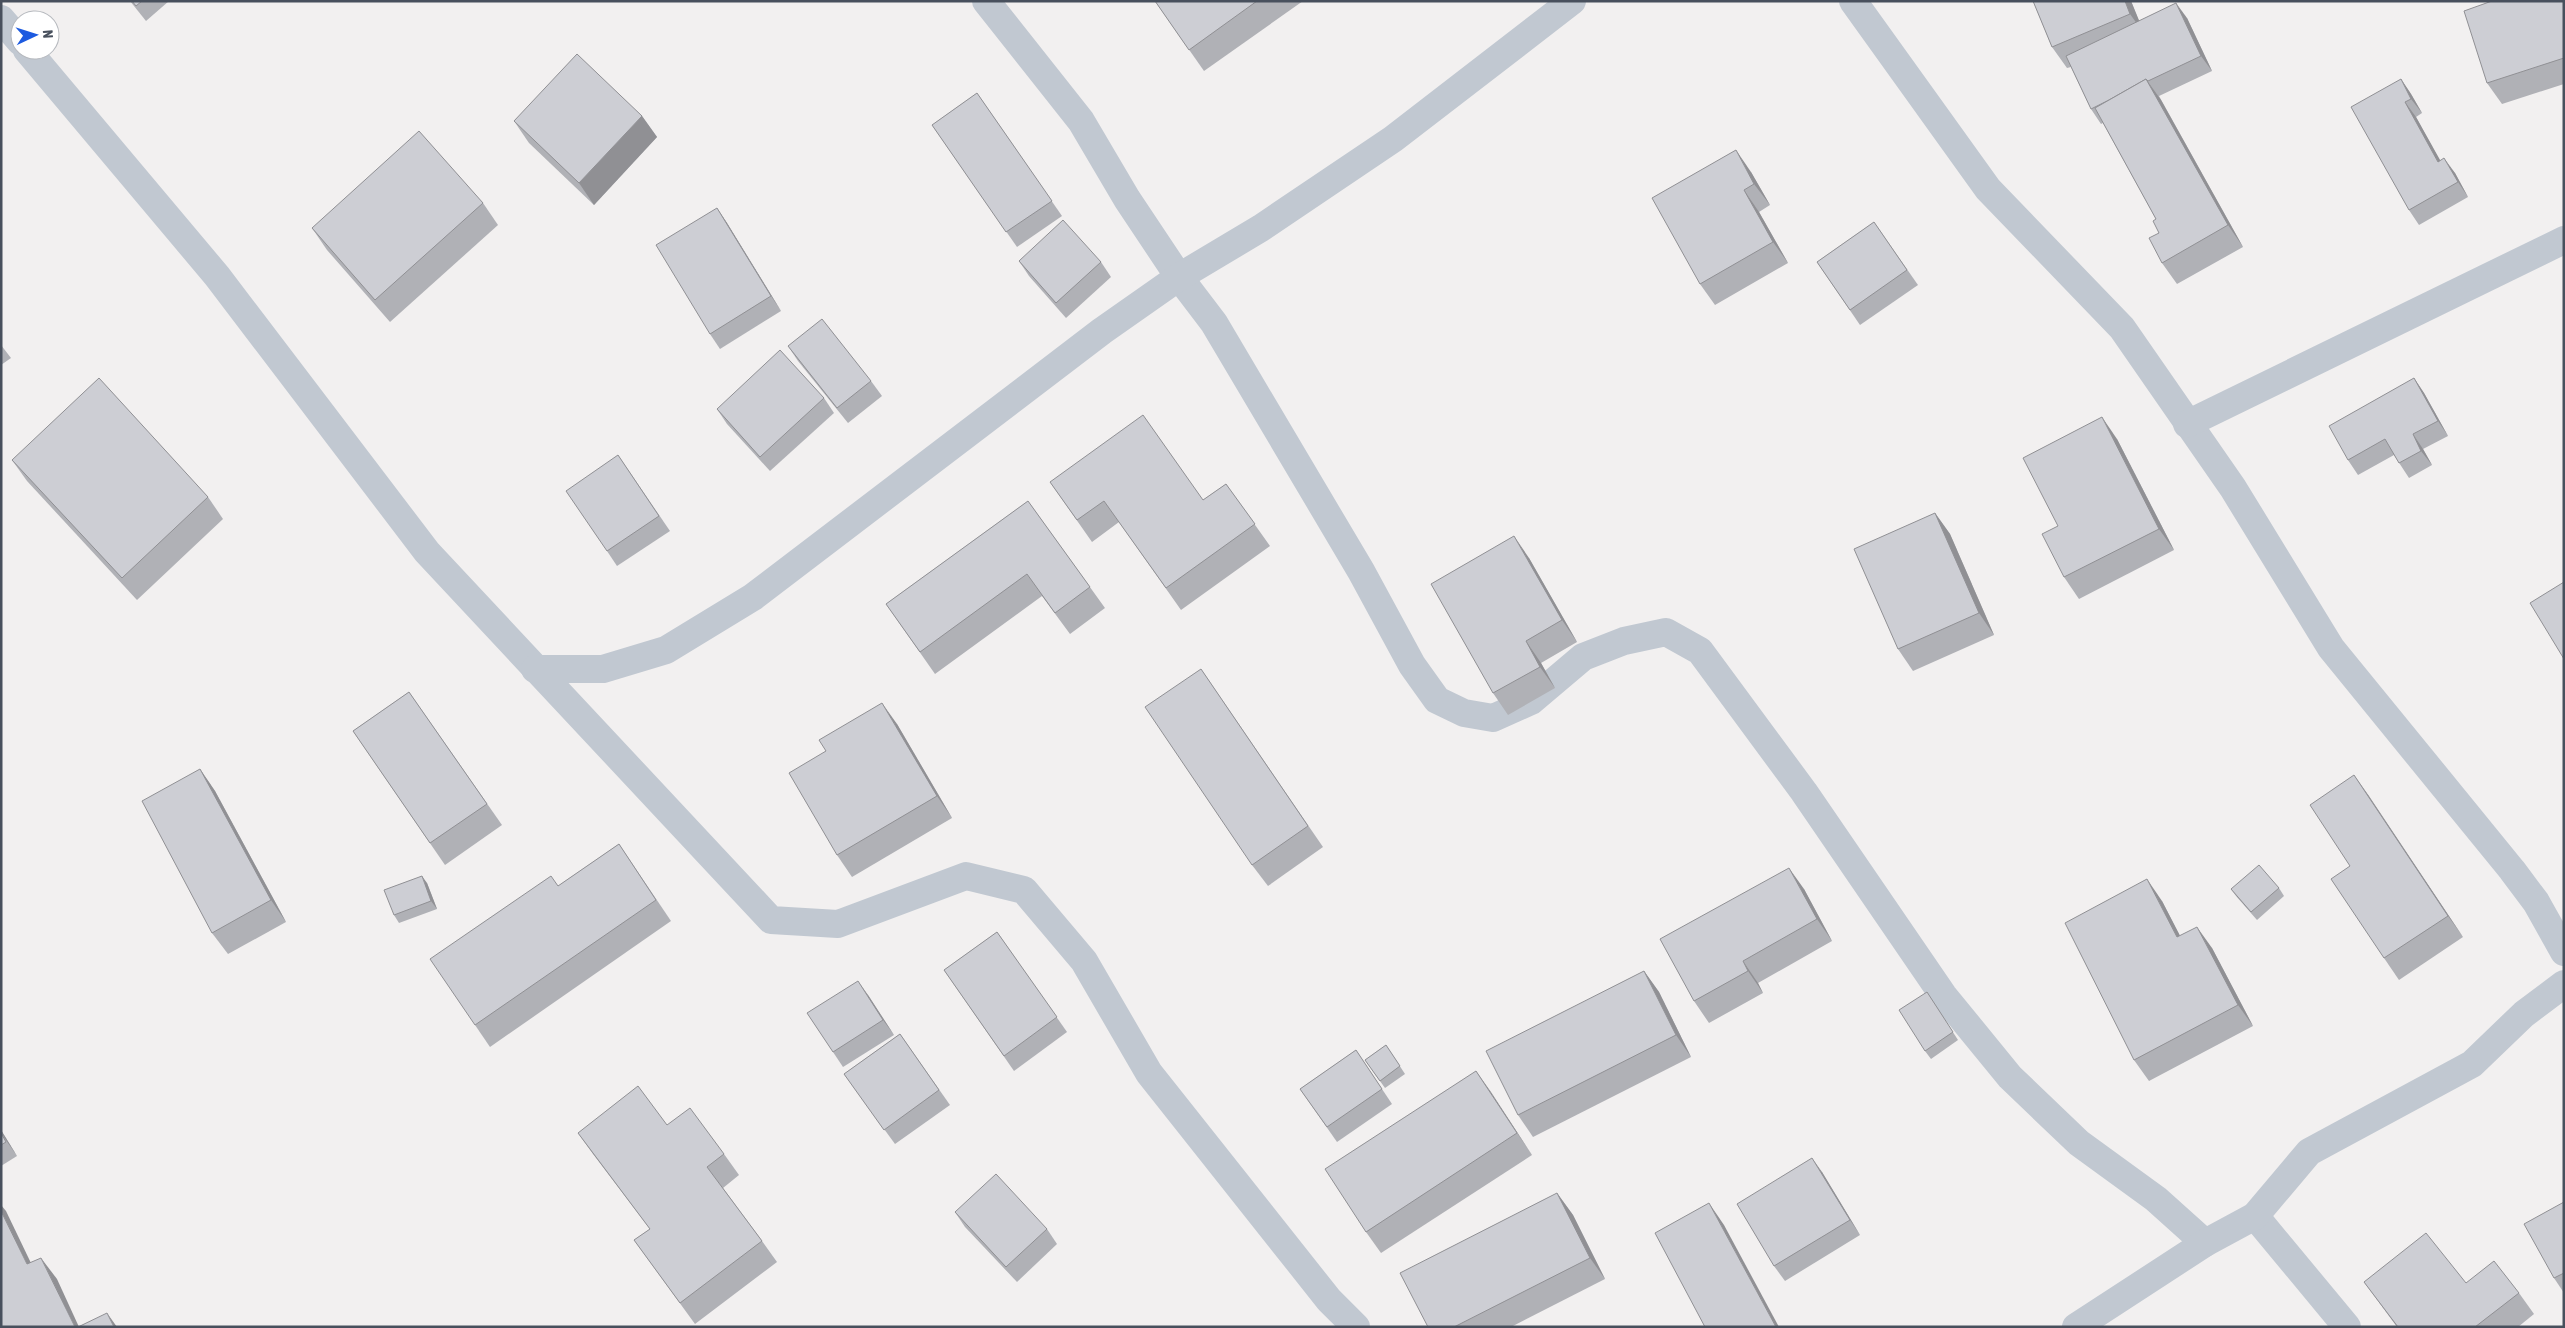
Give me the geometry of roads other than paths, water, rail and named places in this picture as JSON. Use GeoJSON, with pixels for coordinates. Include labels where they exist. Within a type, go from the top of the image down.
{"type":"FeatureCollection","features":[{"type":"Feature","properties":{"kind":"street"},"geometry":{"type":"LineString","coordinates":[[986,1],[1081,121],[1127,199],[1179,277],[1214,323],[1361,571],[1412,665],[1436,700],[1464,713],[1493,718],[1531,701],[1583,657],[1624,641],[1666,632],[1700,651],[1804,792],[1943,995],[2010,1077],[2079,1143],[2156,1199],[2206,1243]]}},
{"type":"Feature","properties":{"kind":"street"},"geometry":{"type":"LineString","coordinates":[[535,670],[603,669],[666,650],[753,597],[1095,336],[1179,277],[1261,228],[1393,139],[1572,1]]}},
{"type":"Feature","properties":{"kind":"street"},"geometry":{"type":"LineString","coordinates":[[1853,1],[1988,189],[2122,328],[2233,488],[2332,648],[2512,870],[2536,902],[2564,952]]}},
{"type":"Feature","properties":{"kind":"street"},"geometry":{"type":"LineString","coordinates":[[1,19],[10,29]]}},
{"type":"Feature","properties":{"kind":"street"},"geometry":{"type":"LineString","coordinates":[[36,60],[217,276],[427,552],[535,670],[771,920],[838,924],[966,876],[1024,890],[1084,961],[1149,1073],[1329,1300],[1356,1327]]}},
{"type":"Feature","properties":{"kind":"street"},"geometry":{"type":"LineString","coordinates":[[2188,424],[2564,240]]}},
{"type":"Feature","properties":{"kind":"street"},"geometry":{"type":"LineString","coordinates":[[2076,1327],[2206,1243],[2255,1216],[2310,1152],[2472,1064],[2524,1014],[2564,984]]}},
{"type":"Feature","properties":{"kind":"street"},"geometry":{"type":"LineString","coordinates":[[2255,1216],[2347,1327]]}}]}
